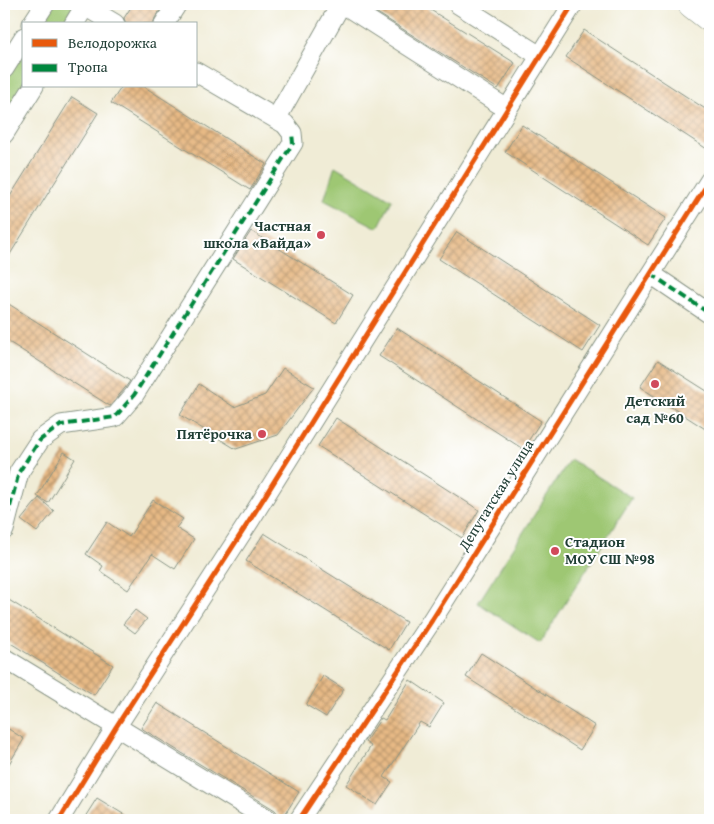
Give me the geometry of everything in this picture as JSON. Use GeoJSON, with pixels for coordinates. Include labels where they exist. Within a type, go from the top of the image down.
{"type":"FeatureCollection","features":[{"type":"Feature","properties":{"kind":"street"},"geometry":{"type":"LineString","coordinates":[[33,22],[45,4]]}},
{"type":"Feature","properties":{"kind":"street"},"geometry":{"type":"LineString","coordinates":[[165,22],[177,4]]}},
{"type":"Feature","properties":{"kind":"street"},"geometry":{"type":"LineString","coordinates":[[276,119],[342,4],[507,109]]}},
{"type":"Feature","properties":{"kind":"street"},"geometry":{"type":"LineString","coordinates":[[458,4],[540,56]]}},
{"type":"Feature","properties":{"kind":"street"},"geometry":{"type":"LineString","coordinates":[[59,820],[116,727],[250,520],[573,4]]}},
{"type":"Feature","properties":{"kind":"street"},"geometry":{"type":"LineString","coordinates":[[75,22],[86,5],[112,22]]}},
{"type":"Feature","properties":{"kind":"street"},"geometry":{"type":"LineString","coordinates":[[4,69],[22,40]]}},
{"type":"Feature","properties":{"kind":"street"},"geometry":{"type":"LineString","coordinates":[[4,530],[19,472],[40,440],[60,425],[115,417],[134,395],[292,143],[292,133],[285,124],[198,73]]}},
{"type":"Feature","properties":{"kind":"street"},"geometry":{"type":"LineString","coordinates":[[4,134],[33,88]]}},
{"type":"Feature","properties":{"kind":"street","name":"Депутатская улица"},"geometry":{"type":"LineString","coordinates":[[299,820],[432,620],[710,180]]}},
{"type":"Feature","properties":{"kind":"street"},"geometry":{"type":"LineString","coordinates":[[651,274],[710,314]]}},
{"type":"Feature","properties":{"kind":"street"},"geometry":{"type":"LineString","coordinates":[[4,658],[269,820]]}},
{"type":"Feature","properties":{"kind":"green space"},"geometry":{"type":"Polygon","coordinates":[[[52,4],[75,4],[63,22],[41,22],[52,4]]]}},
{"type":"Feature","properties":{"kind":"green space"},"geometry":{"type":"Polygon","coordinates":[[[22,52],[22,87],[4,116],[4,81],[22,52]]]}},
{"type":"Feature","properties":{"kind":"green space"},"geometry":{"type":"Polygon","coordinates":[[[335,166],[392,200],[378,228],[324,200],[335,166]]]}},
{"type":"Feature","properties":{"kind":"green space","name":"Стадион МОУ СШ №98"},"geometry":{"type":"Polygon","coordinates":[[[570,459],[632,498],[540,643],[478,603],[570,459]]]}},
{"type":"Feature","properties":{"kind":"building"},"geometry":{"type":"Polygon","coordinates":[[[133,4],[164,4],[154,22],[125,22],[124,18],[133,4]]]}},
{"type":"Feature","properties":{"kind":"building"},"geometry":{"type":"Polygon","coordinates":[[[363,4],[421,4],[515,63],[498,89],[363,4]]]}},
{"type":"Feature","properties":{"kind":"building"},"geometry":{"type":"Polygon","coordinates":[[[584,30],[710,112],[710,151],[566,57],[584,30]]]}},
{"type":"Feature","properties":{"kind":"building"},"geometry":{"type":"Polygon","coordinates":[[[121,88],[146,88],[266,164],[250,190],[111,103],[121,88]]]}},
{"type":"Feature","properties":{"kind":"building"},"geometry":{"type":"Polygon","coordinates":[[[72,97],[98,113],[4,264],[4,206],[72,97]]]}},
{"type":"Feature","properties":{"kind":"building"},"geometry":{"type":"Polygon","coordinates":[[[522,125],[666,218],[648,245],[505,152],[522,125]]]}},
{"type":"Feature","properties":{"kind":"building"},"geometry":{"type":"Polygon","coordinates":[[[251,231],[353,295],[336,323],[233,259],[251,231]]]}},
{"type":"Feature","properties":{"kind":"building"},"geometry":{"type":"Polygon","coordinates":[[[457,232],[600,325],[583,352],[439,259],[457,232]]]}},
{"type":"Feature","properties":{"kind":"building"},"geometry":{"type":"Polygon","coordinates":[[[4,301],[130,381],[110,406],[4,339],[4,301]]]}},
{"type":"Feature","properties":{"kind":"building"},"geometry":{"type":"Polygon","coordinates":[[[397,328],[541,421],[523,449],[379,356],[397,328]]]}},
{"type":"Feature","properties":{"kind":"building"},"geometry":{"type":"Polygon","coordinates":[[[658,360],[710,393],[710,432],[640,387],[658,360]]]}},
{"type":"Feature","properties":{"kind":"building"},"geometry":{"type":"Polygon","coordinates":[[[283,368],[314,387],[278,435],[236,449],[180,415],[199,384],[234,407],[265,395],[283,368]]]}},
{"type":"Feature","properties":{"kind":"building"},"geometry":{"type":"Polygon","coordinates":[[[336,418],[479,510],[462,538],[318,446],[336,418]]]}},
{"type":"Feature","properties":{"kind":"building"},"geometry":{"type":"Polygon","coordinates":[[[64,452],[75,459],[48,503],[37,496],[64,452]]]}},
{"type":"Feature","properties":{"kind":"building"},"geometry":{"type":"Polygon","coordinates":[[[39,498],[54,511],[37,532],[21,520],[39,498]]]}},
{"type":"Feature","properties":{"kind":"building"},"geometry":{"type":"Polygon","coordinates":[[[153,500],[183,519],[176,528],[194,539],[175,569],[152,554],[128,590],[100,571],[103,566],[86,554],[107,522],[129,537],[153,500]]]}},
{"type":"Feature","properties":{"kind":"building"},"geometry":{"type":"Polygon","coordinates":[[[264,533],[406,622],[389,650],[246,561],[264,533]]]}},
{"type":"Feature","properties":{"kind":"building"},"geometry":{"type":"Polygon","coordinates":[[[4,597],[113,665],[94,695],[4,639],[4,597]]]}},
{"type":"Feature","properties":{"kind":"building"},"geometry":{"type":"Polygon","coordinates":[[[135,610],[147,619],[135,633],[123,624],[135,610]]]}},
{"type":"Feature","properties":{"kind":"building"},"geometry":{"type":"Polygon","coordinates":[[[481,653],[595,726],[580,750],[466,677],[481,653]]]}},
{"type":"Feature","properties":{"kind":"building"},"geometry":{"type":"Polygon","coordinates":[[[323,676],[344,689],[326,717],[306,705],[323,676]]]}},
{"type":"Feature","properties":{"kind":"building"},"geometry":{"type":"Polygon","coordinates":[[[410,680],[444,703],[429,727],[420,722],[384,777],[392,782],[377,805],[346,785],[371,746],[365,742],[381,718],[385,720],[410,680]]]}},
{"type":"Feature","properties":{"kind":"building"},"geometry":{"type":"Polygon","coordinates":[[[157,703],[299,792],[282,819],[275,810],[141,728],[157,703]]]}},
{"type":"Feature","properties":{"kind":"building"},"geometry":{"type":"Polygon","coordinates":[[[4,726],[24,739],[4,772],[4,726]]]}},
{"type":"Feature","properties":{"kind":"building"},"geometry":{"type":"Polygon","coordinates":[[[97,798],[133,820],[83,820],[97,798]]]}},
{"type":"Feature","properties":{"kind":"marked path"},"geometry":{"type":"LineString","coordinates":[[4,530],[19,472],[40,440],[61,425],[115,417],[134,395],[293,143],[292,133]]}},
{"type":"Feature","properties":{"kind":"marked path"},"geometry":{"type":"LineString","coordinates":[[651,274],[710,314]]}},
{"type":"Feature","properties":{"kind":"cycle path"},"geometry":{"type":"LineString","coordinates":[[59,820],[116,727],[250,520],[573,4]]}},
{"type":"Feature","properties":{"kind":"cycle path"},"geometry":{"type":"LineString","coordinates":[[299,820],[432,620],[710,180]]}},
{"type":"Feature","properties":{"kind":"place","name":"Частная школа «Вайда»"},"geometry":{"type":"Point","coordinates":[321,235]}},
{"type":"Feature","properties":{"kind":"place","name":"Детский сад №60"},"geometry":{"type":"Point","coordinates":[655,384]}},
{"type":"Feature","properties":{"kind":"place","name":"Пятёрочка"},"geometry":{"type":"Point","coordinates":[262,434]}},
{"type":"Feature","properties":{"kind":"place","name":"Стадион МОУ СШ №98"},"geometry":{"type":"Point","coordinates":[555,551]}}]}
